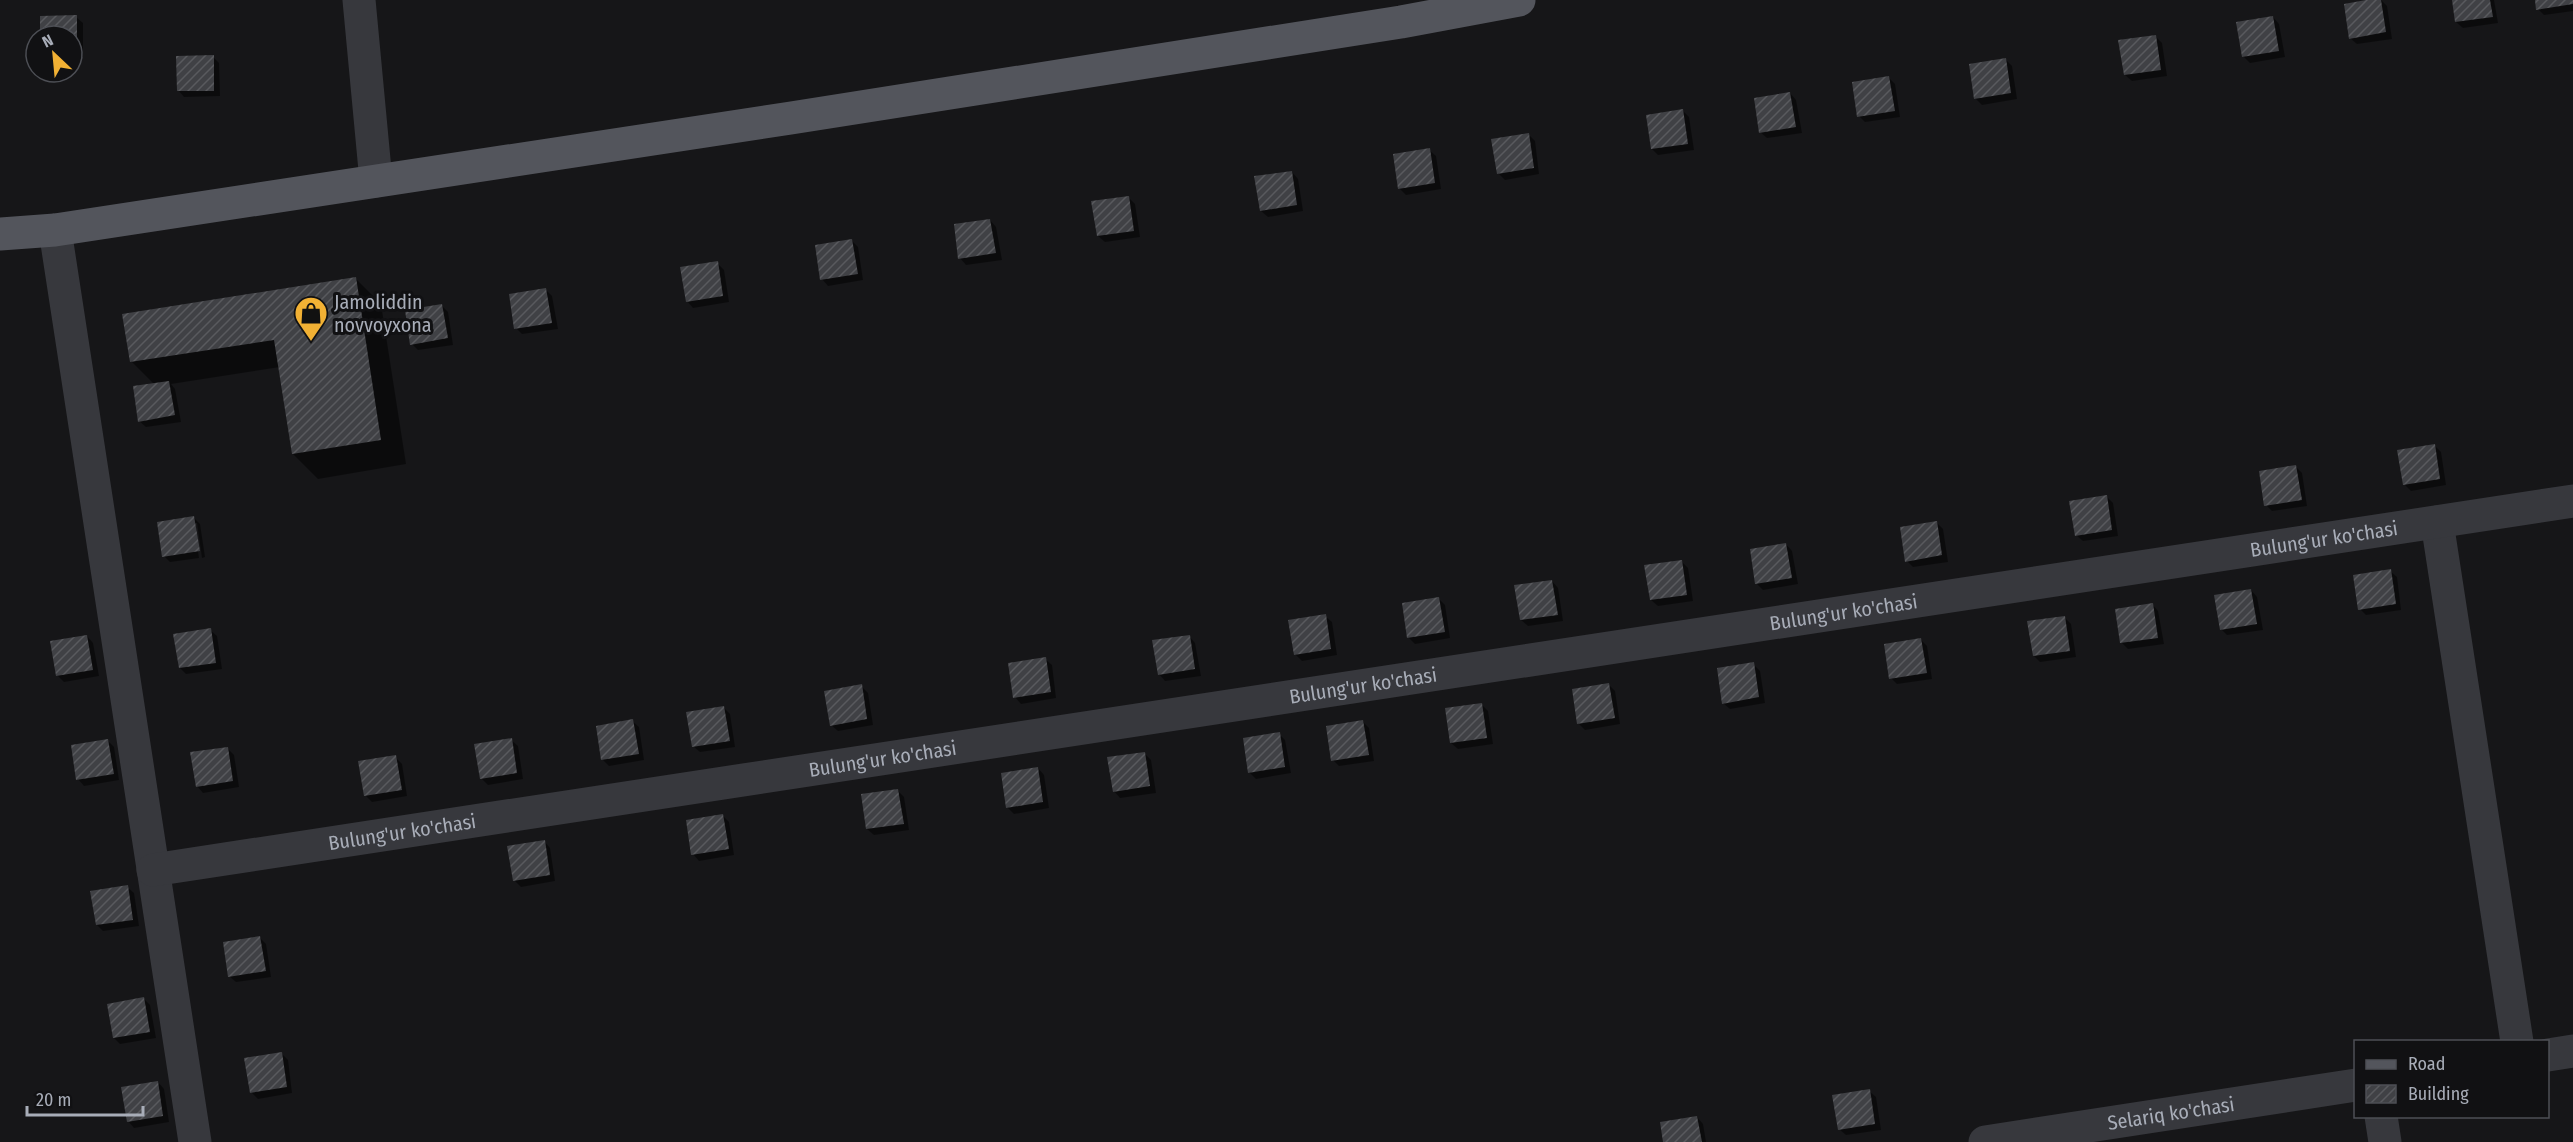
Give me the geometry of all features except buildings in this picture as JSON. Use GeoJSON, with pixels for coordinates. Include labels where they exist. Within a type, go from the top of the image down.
{"type":"FeatureCollection","features":[{"type":"Feature","properties":{"kind":"main road"},"geometry":{"type":"LineString","coordinates":[[0,234],[55,230],[376,181],[1389,24],[1519,0]]}},
{"type":"Feature","properties":{"kind":"street"},"geometry":{"type":"LineString","coordinates":[[358,0],[376,181]]}},
{"type":"Feature","properties":{"kind":"street"},"geometry":{"type":"LineString","coordinates":[[55,230],[195,1142]]}},
{"type":"Feature","properties":{"kind":"street","name":"Bulung'ur ko'chasi"},"geometry":{"type":"LineString","coordinates":[[153,870],[2573,501]]}},
{"type":"Feature","properties":{"kind":"street"},"geometry":{"type":"LineString","coordinates":[[2438,522],[2517,1040]]}},
{"type":"Feature","properties":{"kind":"street"},"geometry":{"type":"LineString","coordinates":[[2549,1055],[2573,1051]]}},
{"type":"Feature","properties":{"kind":"street","name":"Selariq ko'chasi"},"geometry":{"type":"LineString","coordinates":[[1985,1142],[2354,1085]]}},
{"type":"Feature","properties":{"kind":"street"},"geometry":{"type":"LineString","coordinates":[[2381,1118],[2385,1142]]}},
{"type":"Feature","properties":{"kind":"place","name":"Jamoliddin novvoyxona"},"geometry":{"type":"Point","coordinates":[311,342]}}]}
